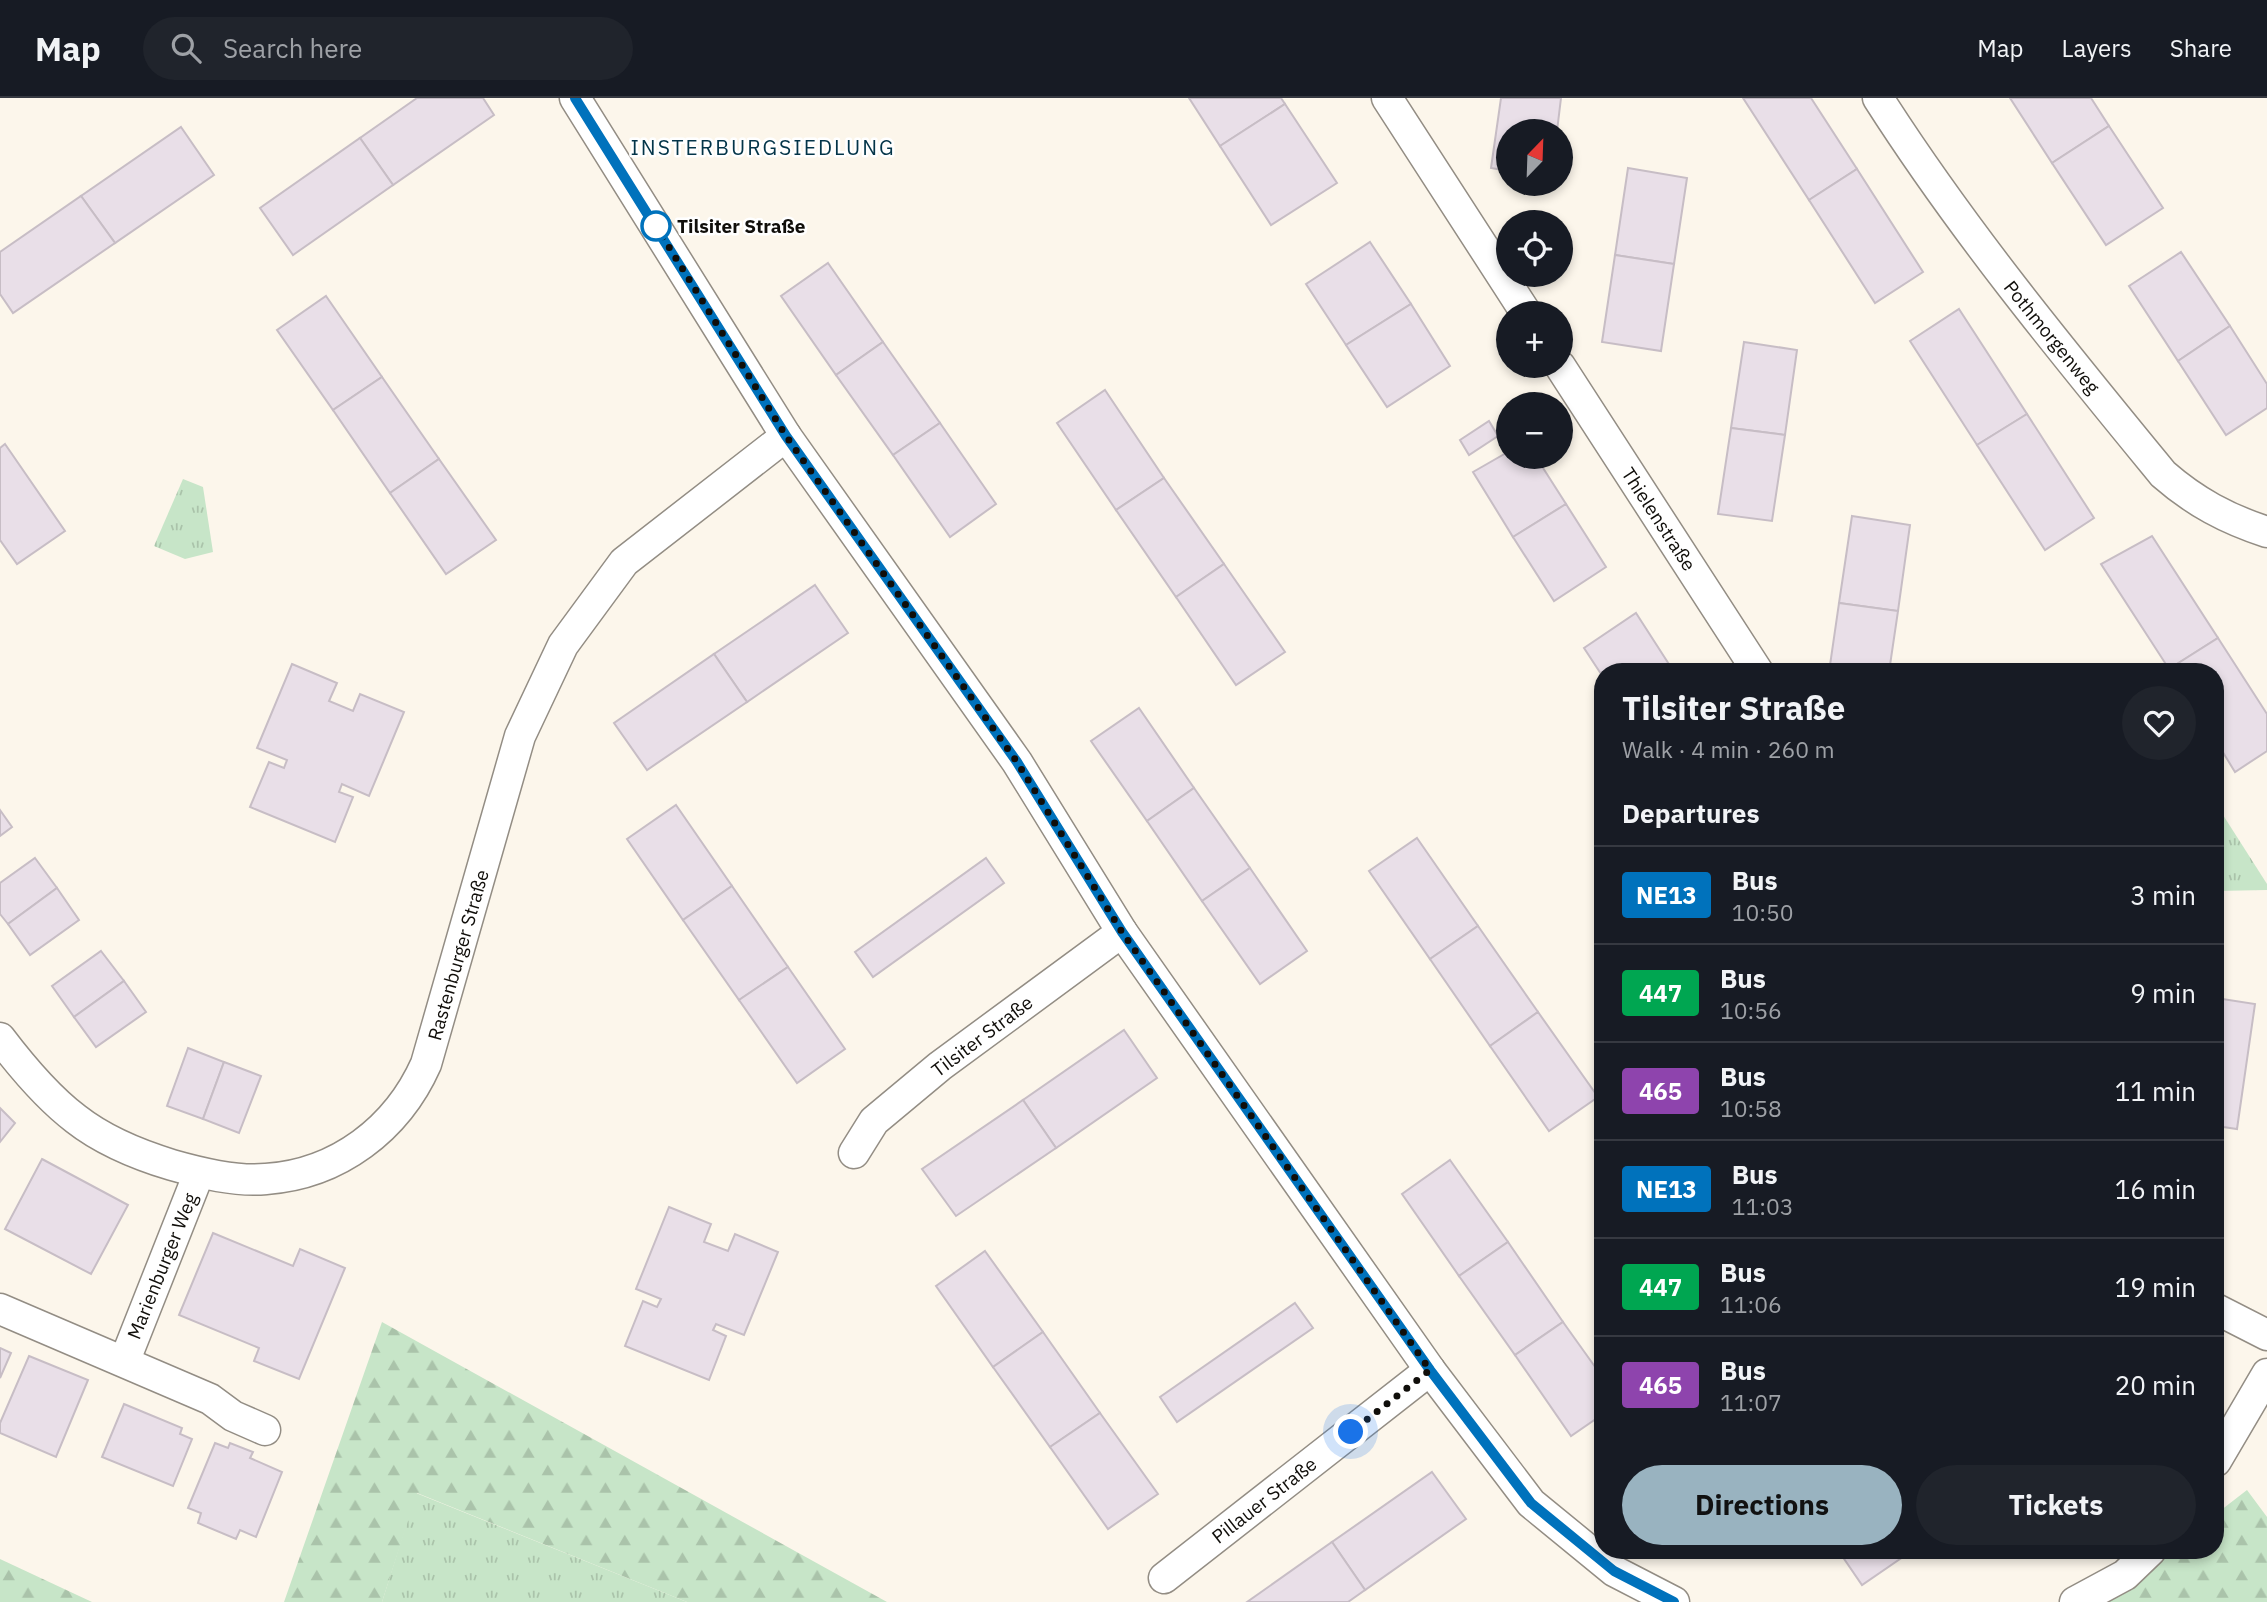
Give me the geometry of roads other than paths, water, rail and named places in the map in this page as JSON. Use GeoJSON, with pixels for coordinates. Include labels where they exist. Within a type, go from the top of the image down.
{"type":"FeatureCollection","features":[{"type":"Feature","properties":{"kind":"street"},"geometry":{"type":"LineString","coordinates":[[575,98],[786,436],[1017,762],[1122,932],[1430,1370],[1531,1503],[1594,1555]]}},
{"type":"Feature","properties":{"kind":"street"},"geometry":{"type":"LineString","coordinates":[[1387,98],[1518,301]]}},
{"type":"Feature","properties":{"kind":"street","name":"Pothmorgenweg"},"geometry":{"type":"LineString","coordinates":[[1878,98],[1922,167],[2031,313],[2163,474],[2207,507],[2267,532]]}},
{"type":"Feature","properties":{"kind":"street","name":"Thielenstraße"},"geometry":{"type":"LineString","coordinates":[[1568,378],[1752,663]]}},
{"type":"Feature","properties":{"kind":"street","name":"Rastenburger Straße"},"geometry":{"type":"LineString","coordinates":[[0,1038],[23,1068],[76,1120],[138,1155],[199,1172],[265,1180],[321,1167],[368,1143],[394,1117],[415,1089],[426,1064],[520,736],[563,645],[624,562],[786,436]]}},
{"type":"Feature","properties":{"kind":"street","name":"Tilsiter Straße"},"geometry":{"type":"LineString","coordinates":[[854,1153],[874,1121],[940,1066],[1122,932]]}},
{"type":"Feature","properties":{"kind":"street","name":"Marienburger Weg"},"geometry":{"type":"LineString","coordinates":[[125,1360],[199,1172]]}},
{"type":"Feature","properties":{"kind":"street","name":"Marienburger Weg"},"geometry":{"type":"LineString","coordinates":[[0,1309],[125,1360],[211,1399],[233,1416],[265,1430]]}},
{"type":"Feature","properties":{"kind":"street"},"geometry":{"type":"LineString","coordinates":[[2224,1313],[2267,1335]]}},
{"type":"Feature","properties":{"kind":"street","name":"Pillauer Straße"},"geometry":{"type":"LineString","coordinates":[[1164,1578],[1430,1370]]}},
{"type":"Feature","properties":{"kind":"street"},"geometry":{"type":"LineString","coordinates":[[2224,1447],[2267,1374]]}},
{"type":"Feature","properties":{"kind":"street"},"geometry":{"type":"LineString","coordinates":[[1599,1559],[1614,1571],[1674,1602]]}},
{"type":"Feature","properties":{"kind":"street"},"geometry":{"type":"LineString","coordinates":[[2075,1602],[2125,1576],[2142,1559]]}},
{"type":"Feature","properties":{"kind":"place","name":"Tilsiter Straße"},"geometry":{"type":"Point","coordinates":[656,226]}},
{"type":"Feature","properties":{"kind":"district","name":"INSTERBURGSIEDLUNG"},"geometry":{"type":"Point","coordinates":[763,148]}}]}
